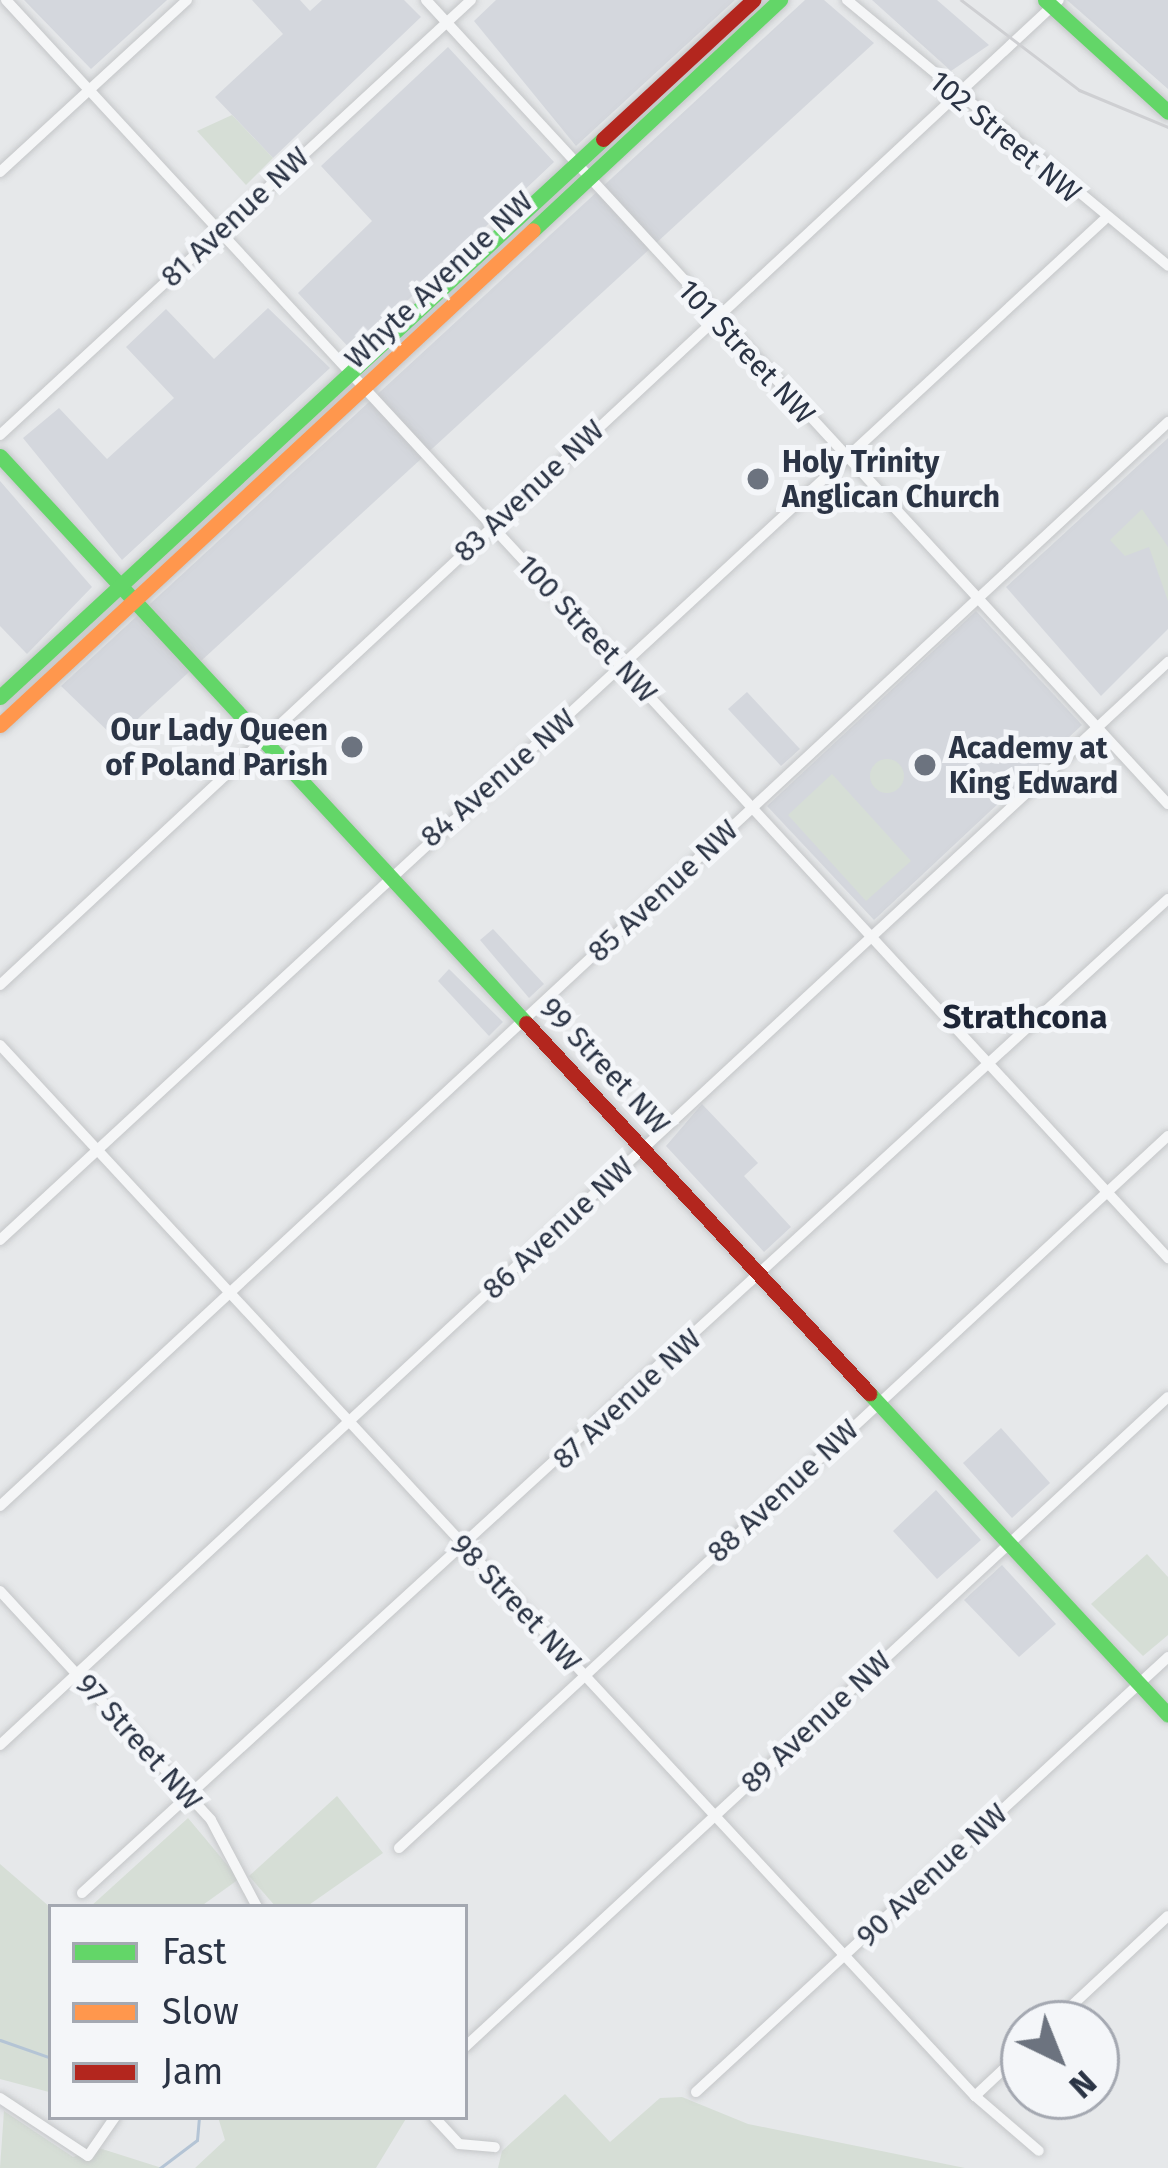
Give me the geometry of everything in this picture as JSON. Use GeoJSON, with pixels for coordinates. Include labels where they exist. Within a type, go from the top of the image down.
{"type":"FeatureCollection","features":[{"type":"Feature","properties":{"kind":"main road","name":"Whyte Avenue NW"},"geometry":{"type":"LineString","coordinates":[[0,697],[753,0]]}},
{"type":"Feature","properties":{"kind":"main road","name":"Whyte Avenue NW"},"geometry":{"type":"LineString","coordinates":[[0,724],[780,0]]}},
{"type":"Feature","properties":{"kind":"main road"},"geometry":{"type":"LineString","coordinates":[[1052,2],[1168,112]]}},
{"type":"Feature","properties":{"kind":"main road","name":"99 Street NW"},"geometry":{"type":"LineString","coordinates":[[0,456],[1168,1715]]}},
{"type":"Feature","properties":{"kind":"street","name":"100 Street NW"},"geometry":{"type":"LineString","coordinates":[[6,0],[1168,1258]]}},
{"type":"Feature","properties":{"kind":"street"},"geometry":{"type":"LineString","coordinates":[[0,172],[187,0]]}},
{"type":"Feature","properties":{"kind":"street","name":"101 Street NW"},"geometry":{"type":"LineString","coordinates":[[426,0],[586,180],[1168,804]]}},
{"type":"Feature","properties":{"kind":"street","name":"81 Avenue NW"},"geometry":{"type":"LineString","coordinates":[[0,435],[471,0]]}},
{"type":"Feature","properties":{"kind":"street","name":"102 Street NW"},"geometry":{"type":"LineString","coordinates":[[847,0],[1104,220],[1168,266]]}},
{"type":"Feature","properties":{"kind":"street","name":"83 Avenue NW"},"geometry":{"type":"LineString","coordinates":[[0,985],[1052,2]]}},
{"type":"Feature","properties":{"kind":"street","name":"84 Avenue NW"},"geometry":{"type":"LineString","coordinates":[[0,1240],[390,874],[622,669],[1104,220]]}},
{"type":"Feature","properties":{"kind":"street","name":"85 Avenue NW"},"geometry":{"type":"LineString","coordinates":[[0,1507],[226,1292],[1168,422]]}},
{"type":"Feature","properties":{"kind":"street","name":"86 Avenue NW"},"geometry":{"type":"LineString","coordinates":[[0,1744],[1168,662]]}},
{"type":"Feature","properties":{"kind":"street","name":"87 Avenue NW"},"geometry":{"type":"LineString","coordinates":[[82,1892],[193,1800],[1168,899]]}},
{"type":"Feature","properties":{"kind":"street","name":"98 Street NW"},"geometry":{"type":"LineString","coordinates":[[0,1045],[975,2096],[1039,2151]]}},
{"type":"Feature","properties":{"kind":"street","name":"88 Avenue NW"},"geometry":{"type":"LineString","coordinates":[[399,1848],[1168,1136]]}},
{"type":"Feature","properties":{"kind":"street","name":"89 Avenue NW"},"geometry":{"type":"LineString","coordinates":[[468,2044],[1168,1397]]}},
{"type":"Feature","properties":{"kind":"street","name":"97 Street NW"},"geometry":{"type":"LineString","coordinates":[[0,1591],[193,1800],[255,1904]]}},
{"type":"Feature","properties":{"kind":"street","name":"90 Avenue NW"},"geometry":{"type":"LineString","coordinates":[[697,2092],[1168,1658]]}},
{"type":"Feature","properties":{"kind":"street"},"geometry":{"type":"LineString","coordinates":[[1078,2000],[1168,1916]]}},
{"type":"Feature","properties":{"kind":"street"},"geometry":{"type":"LineString","coordinates":[[975,2096],[1000,2073]]}},
{"type":"Feature","properties":{"kind":"street"},"geometry":{"type":"LineString","coordinates":[[0,2098],[88,2156],[113,2120]]}},
{"type":"Feature","properties":{"kind":"street"},"geometry":{"type":"LineString","coordinates":[[437,2120],[459,2144],[495,2147]]}},
{"type":"Feature","properties":{"kind":"shaded area"},"geometry":{"type":"Polygon","coordinates":[[[24,0],[167,0],[91,69],[24,0]]]}},
{"type":"Feature","properties":{"kind":"shaded area"},"geometry":{"type":"Polygon","coordinates":[[[252,0],[300,0],[310,11],[322,0],[404,0],[421,17],[273,158],[215,97],[283,34],[252,0]]]}},
{"type":"Feature","properties":{"kind":"shaded area"},"geometry":{"type":"Polygon","coordinates":[[[496,0],[735,0],[576,146],[474,21],[496,0]]]}},
{"type":"Feature","properties":{"kind":"shaded area"},"geometry":{"type":"Polygon","coordinates":[[[805,0],[824,0],[874,43],[116,739],[61,686],[805,0]]]}},
{"type":"Feature","properties":{"kind":"shaded area"},"geometry":{"type":"Polygon","coordinates":[[[872,0],[937,0],[989,45],[951,71],[872,0]]]}},
{"type":"Feature","properties":{"kind":"shaded area"},"geometry":{"type":"Polygon","coordinates":[[[1067,0],[1168,0],[1168,89],[1067,0]]]}},
{"type":"Feature","properties":{"kind":"shaded area"},"geometry":{"type":"Polygon","coordinates":[[[448,47],[554,162],[353,352],[298,293],[372,221],[321,166],[448,47]]]}},
{"type":"Feature","properties":{"kind":"shaded area"},"geometry":{"type":"Polygon","coordinates":[[[232,115],[273,158],[246,185],[197,131],[232,115]]]}},
{"type":"Feature","properties":{"kind":"shaded area"},"geometry":{"type":"Polygon","coordinates":[[[268,308],[330,368],[122,560],[23,438],[59,408],[107,459],[174,398],[126,347],[166,309],[214,359],[268,308]]]}},
{"type":"Feature","properties":{"kind":"shaded area"},"geometry":{"type":"Polygon","coordinates":[[[1168,438],[1168,629],[1101,696],[1006,587],[1168,438]]]}},
{"type":"Feature","properties":{"kind":"shaded area"},"geometry":{"type":"Polygon","coordinates":[[[0,481],[92,587],[27,654],[0,626],[0,481]]]}},
{"type":"Feature","properties":{"kind":"shaded area"},"geometry":{"type":"Polygon","coordinates":[[[1142,509],[1168,547],[1168,601],[1149,547],[1125,556],[1110,540],[1142,509]]]}},
{"type":"Feature","properties":{"kind":"shaded area","name":"Academy at King Edward"},"geometry":{"type":"Polygon","coordinates":[[[976,611],[1082,725],[874,920],[767,806],[976,611]]]}},
{"type":"Feature","properties":{"kind":"shaded area"},"geometry":{"type":"Polygon","coordinates":[[[747,692],[800,749],[781,766],[728,709],[747,692]]]}},
{"type":"Feature","properties":{"kind":"shaded area"},"geometry":{"type":"Polygon","coordinates":[[[887,759],[899,764],[904,776],[899,788],[887,793],[875,788],[870,776],[875,764],[887,759]]]}},
{"type":"Feature","properties":{"kind":"shaded area"},"geometry":{"type":"Polygon","coordinates":[[[832,774],[911,861],[866,901],[788,815],[832,774]]]}},
{"type":"Feature","properties":{"kind":"shaded area"},"geometry":{"type":"Polygon","coordinates":[[[493,929],[544,984],[529,998],[480,940],[493,929]]]}},
{"type":"Feature","properties":{"kind":"shaded area"},"geometry":{"type":"Polygon","coordinates":[[[449,969],[503,1022],[489,1036],[438,981],[449,969]]]}},
{"type":"Feature","properties":{"kind":"shaded area"},"geometry":{"type":"Polygon","coordinates":[[[702,1104],[758,1163],[744,1176],[791,1227],[764,1252],[666,1146],[702,1104]]]}},
{"type":"Feature","properties":{"kind":"shaded area"},"geometry":{"type":"Polygon","coordinates":[[[1001,1428],[1050,1483],[1012,1518],[963,1463],[1001,1428]]]}},
{"type":"Feature","properties":{"kind":"shaded area"},"geometry":{"type":"Polygon","coordinates":[[[936,1490],[981,1540],[937,1579],[893,1531],[936,1490]]]}},
{"type":"Feature","properties":{"kind":"shaded area"},"geometry":{"type":"Polygon","coordinates":[[[1147,1554],[1168,1577],[1168,1635],[1143,1656],[1091,1604],[1147,1554]]]}},
{"type":"Feature","properties":{"kind":"shaded area"},"geometry":{"type":"Polygon","coordinates":[[[1002,1565],[1056,1624],[1019,1657],[964,1600],[1002,1565]]]}},
{"type":"Feature","properties":{"kind":"shaded area"},"geometry":{"type":"Polygon","coordinates":[[[337,1796],[383,1853],[310,1904],[273,1904],[249,1876],[337,1796]]]}},
{"type":"Feature","properties":{"kind":"shaded area"},"geometry":{"type":"Polygon","coordinates":[[[188,1818],[239,1879],[204,1904],[93,1904],[188,1818]]]}},
{"type":"Feature","properties":{"kind":"shaded area"},"geometry":{"type":"Polygon","coordinates":[[[0,1864],[48,1905],[48,2092],[0,2079],[0,1864]]]}},
{"type":"Feature","properties":{"kind":"shaded area"},"geometry":{"type":"Polygon","coordinates":[[[565,2094],[610,2142],[660,2098],[682,2097],[748,2124],[965,2168],[498,2168],[502,2151],[565,2094]]]}},
{"type":"Feature","properties":{"kind":"shaded area"},"geometry":{"type":"Polygon","coordinates":[[[4,2111],[73,2157],[99,2148],[162,2168],[0,2168],[4,2111]]]}},
{"type":"Feature","properties":{"kind":"shaded area"},"geometry":{"type":"Polygon","coordinates":[[[219,2120],[405,2120],[376,2168],[195,2168],[225,2140],[219,2120]]]}},
{"type":"Feature","properties":{"kind":"waterway"},"geometry":{"type":"LineString","coordinates":[[0,2040],[48,2057]]}},
{"type":"Feature","properties":{"kind":"waterway"},"geometry":{"type":"LineString","coordinates":[[160,2168],[197,2140],[199,2120]]}},
{"type":"Feature","properties":{"kind":"tram line"},"geometry":{"type":"LineString","coordinates":[[961,0],[1079,90],[1168,127]]}},
{"type":"Feature","properties":{"kind":"traffic: fast"},"geometry":{"type":"LineString","coordinates":[[533,230],[780,0]]}},
{"type":"Feature","properties":{"kind":"traffic: fast"},"geometry":{"type":"LineString","coordinates":[[1045,0],[1168,112]]}},
{"type":"Feature","properties":{"kind":"traffic: fast"},"geometry":{"type":"LineString","coordinates":[[0,697],[603,139]]}},
{"type":"Feature","properties":{"kind":"traffic: fast"},"geometry":{"type":"LineString","coordinates":[[0,456],[526,1023]]}},
{"type":"Feature","properties":{"kind":"traffic: fast"},"geometry":{"type":"LineString","coordinates":[[869,1393],[1168,1715]]}},
{"type":"Feature","properties":{"kind":"traffic: slow"},"geometry":{"type":"LineString","coordinates":[[0,725],[533,230]]}},
{"type":"Feature","properties":{"kind":"traffic: jam"},"geometry":{"type":"LineString","coordinates":[[603,139],[753,0]]}},
{"type":"Feature","properties":{"kind":"traffic: jam"},"geometry":{"type":"LineString","coordinates":[[526,1023],[869,1393]]}},
{"type":"Feature","properties":{"kind":"place","name":"Holy Trinity Anglican Church"},"geometry":{"type":"Point","coordinates":[758,479]}},
{"type":"Feature","properties":{"kind":"place","name":"Our Lady Queen of Poland Parish"},"geometry":{"type":"Point","coordinates":[352,747]}},
{"type":"Feature","properties":{"kind":"place","name":"Academy at King Edward"},"geometry":{"type":"Point","coordinates":[925,765]}},
{"type":"Feature","properties":{"kind":"district","name":"Strathcona"},"geometry":{"type":"Point","coordinates":[1025,1018]}}]}
